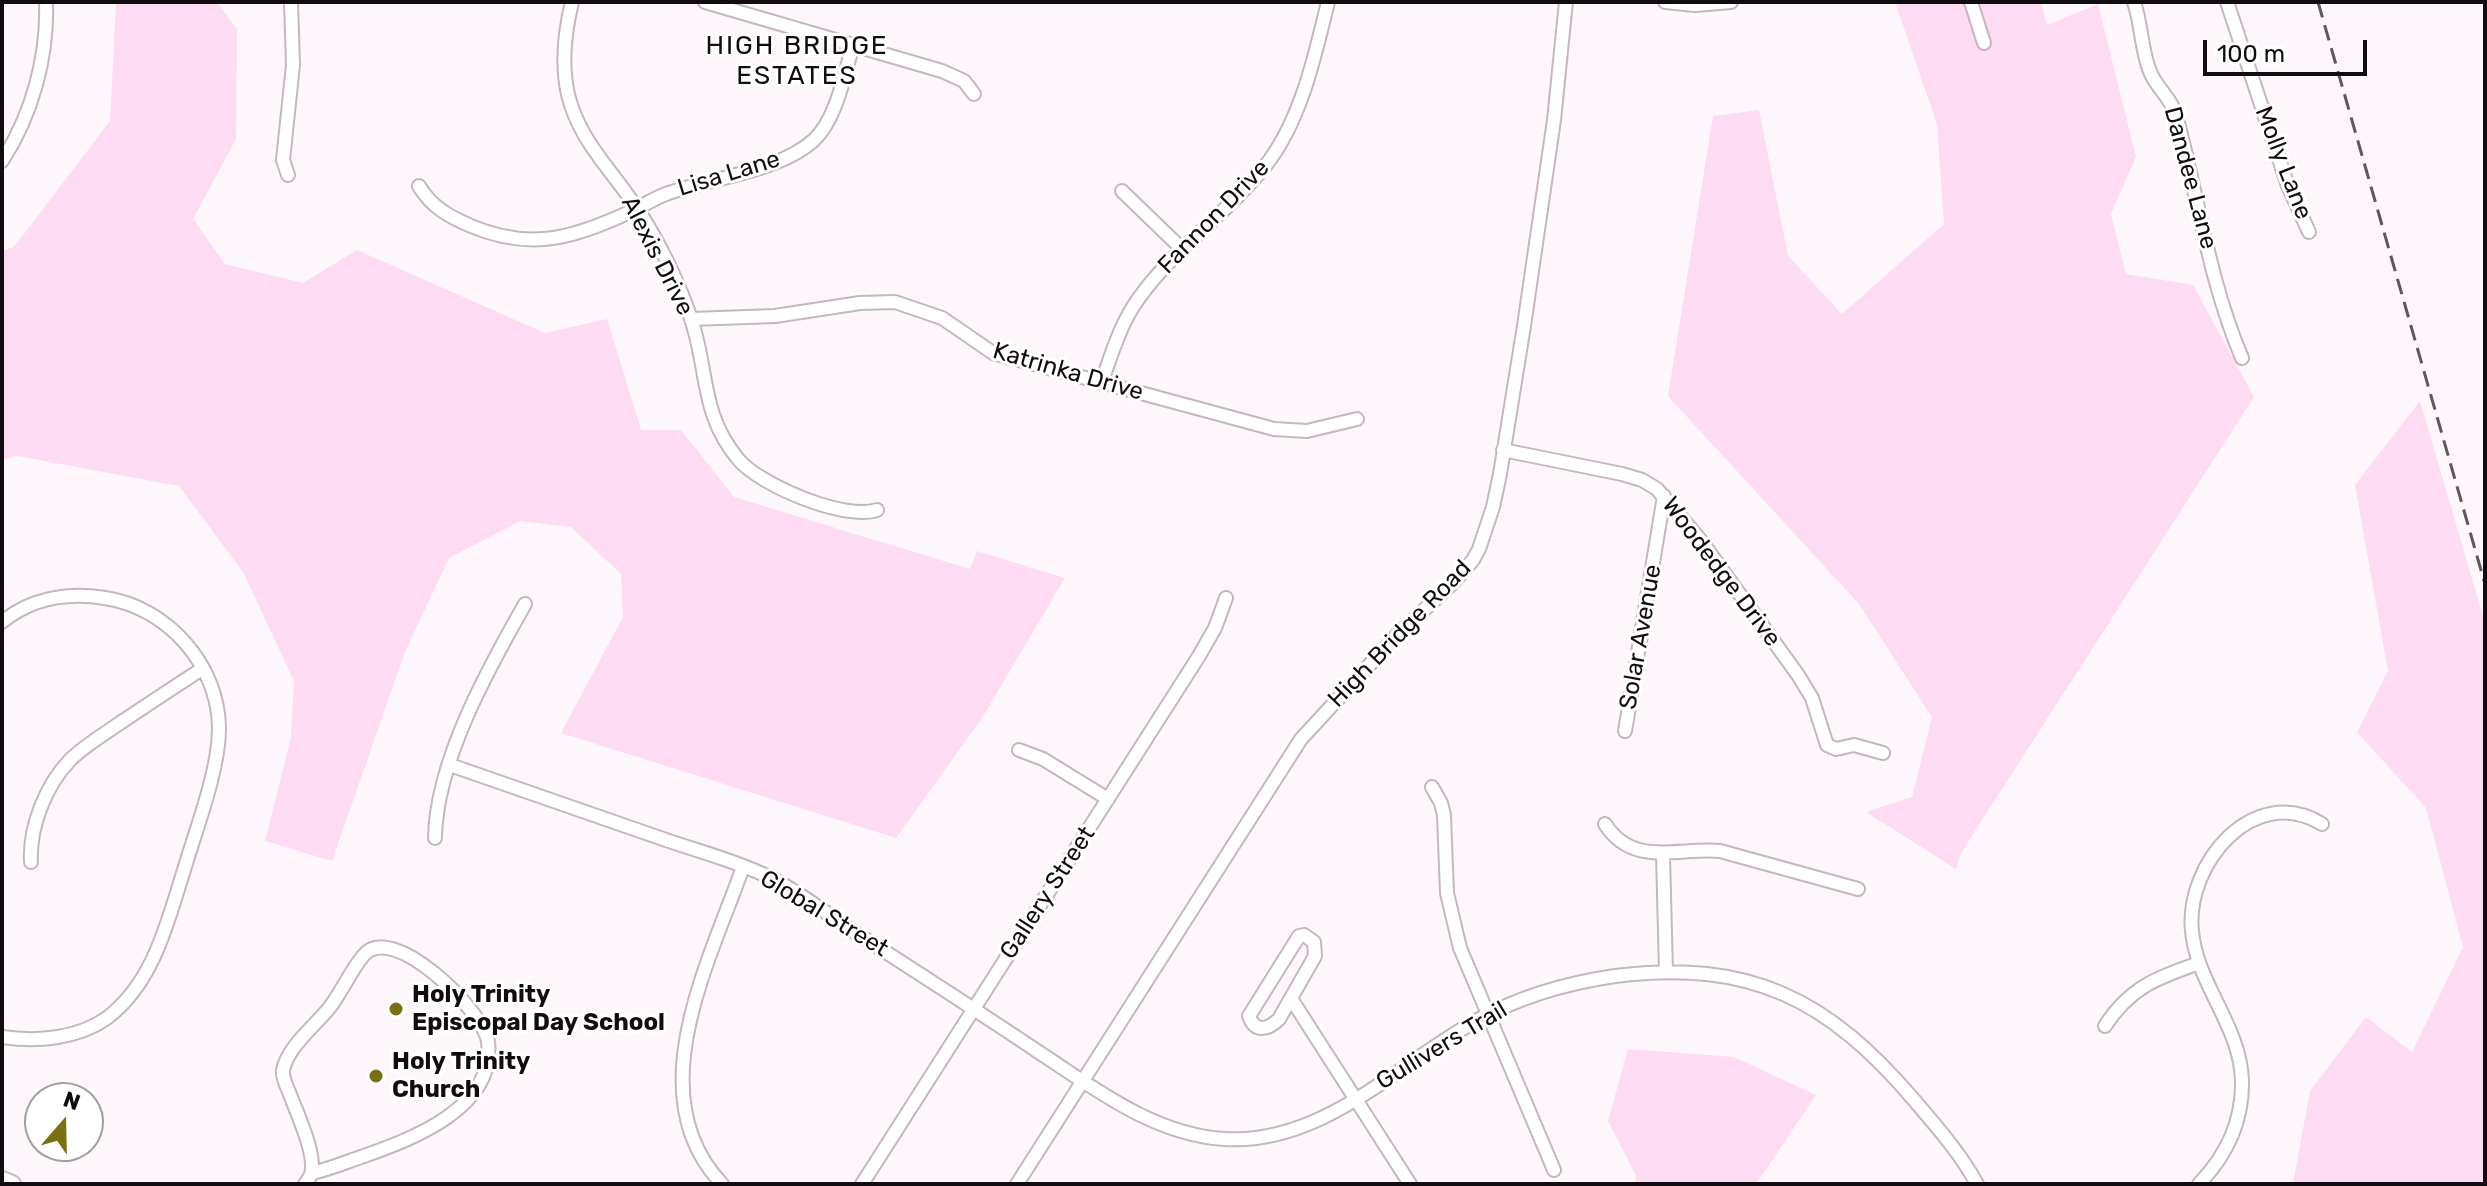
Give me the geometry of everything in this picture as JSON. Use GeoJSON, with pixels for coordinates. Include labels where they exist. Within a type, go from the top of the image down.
{"type":"FeatureCollection","features":[{"type":"Feature","properties":{"kind":"main road"},"geometry":{"type":"LineString","coordinates":[[2,1180],[12,1184]]}},
{"type":"Feature","properties":{"kind":"street"},"geometry":{"type":"LineString","coordinates":[[2,161],[18,133],[36,81],[45,43],[46,2]]}},
{"type":"Feature","properties":{"kind":"street"},"geometry":{"type":"LineString","coordinates":[[288,175],[283,160],[290,117],[293,65],[291,2]]}},
{"type":"Feature","properties":{"kind":"street","name":"Alexis Drive"},"geometry":{"type":"LineString","coordinates":[[572,2],[565,55],[570,102],[592,150],[637,208],[691,319],[707,400],[721,434],[744,466],[766,483],[855,512],[877,510]]}},
{"type":"Feature","properties":{"kind":"street"},"geometry":{"type":"LineString","coordinates":[[705,2],[951,74],[964,81],[974,94]]}},
{"type":"Feature","properties":{"kind":"street","name":"Fannon Drive"},"geometry":{"type":"LineString","coordinates":[[1102,381],[1136,302],[1259,173],[1277,150],[1308,76],[1328,2]]}},
{"type":"Feature","properties":{"kind":"street","name":"High Bridge Road"},"geometry":{"type":"LineString","coordinates":[[1017,1184],[1301,739],[1398,634],[1473,560],[1493,507],[1503,450],[1551,145],[1566,2]]}},
{"type":"Feature","properties":{"kind":"street"},"geometry":{"type":"LineString","coordinates":[[1665,2],[1704,5],[1731,2]]}},
{"type":"Feature","properties":{"kind":"street"},"geometry":{"type":"LineString","coordinates":[[1971,2],[1984,43]]}},
{"type":"Feature","properties":{"kind":"street","name":"Dandee Lane"},"geometry":{"type":"LineString","coordinates":[[2134,2],[2152,76],[2170,98],[2176,113],[2226,317],[2242,358]]}},
{"type":"Feature","properties":{"kind":"street","name":"Molly Lane"},"geometry":{"type":"LineString","coordinates":[[2227,2],[2288,186],[2309,232]]}},
{"type":"Feature","properties":{"kind":"street","name":"Lisa Lane"},"geometry":{"type":"LineString","coordinates":[[419,186],[443,212],[482,231],[515,239],[545,240],[570,236],[667,193],[773,162],[810,143],[822,130],[830,113],[853,45]]}},
{"type":"Feature","properties":{"kind":"street"},"geometry":{"type":"LineString","coordinates":[[1122,191],[1183,250]]}},
{"type":"Feature","properties":{"kind":"street","name":"Katrinka Drive"},"geometry":{"type":"LineString","coordinates":[[691,319],[775,316],[860,303],[895,302],[942,318],[993,353],[1285,431],[1318,430],[1357,419]]}},
{"type":"Feature","properties":{"kind":"street","name":"Woodedge Drive"},"geometry":{"type":"LineString","coordinates":[[1503,450],[1635,478],[1652,486],[1702,542],[1798,675],[1812,698],[1827,745],[1836,749],[1854,745],[1883,753]]}},
{"type":"Feature","properties":{"kind":"street","name":"Solar Avenue"},"geometry":{"type":"LineString","coordinates":[[1625,731],[1664,496]]}},
{"type":"Feature","properties":{"kind":"street"},"geometry":{"type":"LineString","coordinates":[[2,622],[26,607],[50,598],[77,596],[110,599],[146,611],[165,622],[189,648],[211,688],[219,728],[215,763],[171,910],[148,969],[123,1004],[103,1020],[79,1032],[33,1040],[2,1037]]}},
{"type":"Feature","properties":{"kind":"street","name":"Gallery Street"},"geometry":{"type":"LineString","coordinates":[[862,1184],[1215,628],[1226,598]]}},
{"type":"Feature","properties":{"kind":"street"},"geometry":{"type":"LineString","coordinates":[[435,838],[438,809],[471,705],[525,604]]}},
{"type":"Feature","properties":{"kind":"street"},"geometry":{"type":"LineString","coordinates":[[31,862],[37,820],[50,789],[68,762],[99,737],[202,669]]}},
{"type":"Feature","properties":{"kind":"street"},"geometry":{"type":"LineString","coordinates":[[1019,750],[1043,759],[1108,799]]}},
{"type":"Feature","properties":{"kind":"street","name":"Global Street"},"geometry":{"type":"LineString","coordinates":[[450,765],[781,883],[1083,1081]]}},
{"type":"Feature","properties":{"kind":"street"},"geometry":{"type":"LineString","coordinates":[[1432,787],[1444,815],[1447,893],[1466,964],[1554,1170]]}},
{"type":"Feature","properties":{"kind":"street"},"geometry":{"type":"LineString","coordinates":[[2199,1184],[2227,1147],[2239,1113],[2242,1089],[2238,1049],[2199,963],[2192,934],[2195,897],[2209,860],[2227,838],[2257,818],[2281,813],[2306,815],[2322,824]]}},
{"type":"Feature","properties":{"kind":"street"},"geometry":{"type":"LineString","coordinates":[[1605,824],[1624,843],[1663,855],[1688,850],[1720,851],[1858,889]]}},
{"type":"Feature","properties":{"kind":"street"},"geometry":{"type":"LineString","coordinates":[[1663,855],[1666,972]]}},
{"type":"Feature","properties":{"kind":"street"},"geometry":{"type":"LineString","coordinates":[[722,1184],[710,1172],[694,1145],[685,1108],[681,1069],[692,1011],[743,867]]}},
{"type":"Feature","properties":{"kind":"street"},"geometry":{"type":"LineString","coordinates":[[1304,935],[1310,937],[1316,949],[1292,1000],[1273,1026],[1263,1029],[1252,1024],[1249,1016],[1299,936],[1304,935]]}},
{"type":"Feature","properties":{"kind":"street"},"geometry":{"type":"LineString","coordinates":[[381,947],[422,963],[444,981],[481,1025],[488,1042],[480,1080],[463,1105],[426,1131],[308,1178],[305,1134],[282,1074],[287,1059],[331,1005],[365,952],[381,947]]}},
{"type":"Feature","properties":{"kind":"street"},"geometry":{"type":"LineString","coordinates":[[2105,1026],[2131,993],[2152,981],[2199,963]]}},
{"type":"Feature","properties":{"kind":"street","name":"Gullivers Trail"},"geometry":{"type":"LineString","coordinates":[[1083,1081],[1141,1116],[1172,1129],[1227,1139],[1248,1139],[1288,1131],[1321,1118],[1487,1015],[1534,996],[1588,981],[1666,972],[1713,975],[1782,993],[1829,1017],[1882,1063],[1951,1143],[1977,1184]]}},
{"type":"Feature","properties":{"kind":"street"},"geometry":{"type":"LineString","coordinates":[[1292,1000],[1410,1184]]}},
{"type":"Feature","properties":{"kind":"shaded area"},"geometry":{"type":"Polygon","coordinates":[[[116,2],[217,2],[237,29],[236,139],[193,219],[225,264],[303,283],[357,250],[545,333],[607,319],[641,430],[681,430],[734,497],[970,569],[977,551],[1065,578],[982,718],[896,838],[561,733],[623,617],[621,574],[571,527],[520,521],[449,558],[405,652],[332,861],[265,841],[291,738],[294,681],[243,572],[179,486],[17,456],[2,460],[2,251],[14,247],[110,121],[116,2]]]}},
{"type":"Feature","properties":{"kind":"shaded area"},"geometry":{"type":"Polygon","coordinates":[[[1895,2],[2041,2],[2047,25],[2098,4],[2136,157],[2111,214],[2126,274],[2193,285],[2254,397],[1961,853],[1956,869],[1866,812],[1912,797],[1932,717],[1859,604],[1668,396],[1713,116],[1759,110],[1788,256],[1842,314],[1944,224],[1937,124],[1895,2]]]}},
{"type":"Feature","properties":{"kind":"shaded area"},"geometry":{"type":"Polygon","coordinates":[[[2420,401],[2485,623],[2485,1184],[2293,1184],[2310,1091],[2366,1017],[2412,1052],[2463,947],[2426,808],[2357,732],[2388,671],[2355,485],[2420,401]]]}},
{"type":"Feature","properties":{"kind":"shaded area"},"geometry":{"type":"Polygon","coordinates":[[[1628,1049],[1734,1057],[1816,1095],[1756,1184],[1635,1184],[1636,1176],[1608,1121],[1628,1049]]]}},
{"type":"Feature","properties":{"kind":"railway"},"geometry":{"type":"LineString","coordinates":[[2318,2],[2485,584]]}},
{"type":"Feature","properties":{"kind":"place","name":"Holy Trinity Episcopal Day School"},"geometry":{"type":"Point","coordinates":[396,1009]}},
{"type":"Feature","properties":{"kind":"place","name":"Holy Trinity Church"},"geometry":{"type":"Point","coordinates":[376,1076]}},
{"type":"Feature","properties":{"kind":"district","name":"HIGH BRIDGE ESTATES"},"geometry":{"type":"Point","coordinates":[797,61]}}]}
